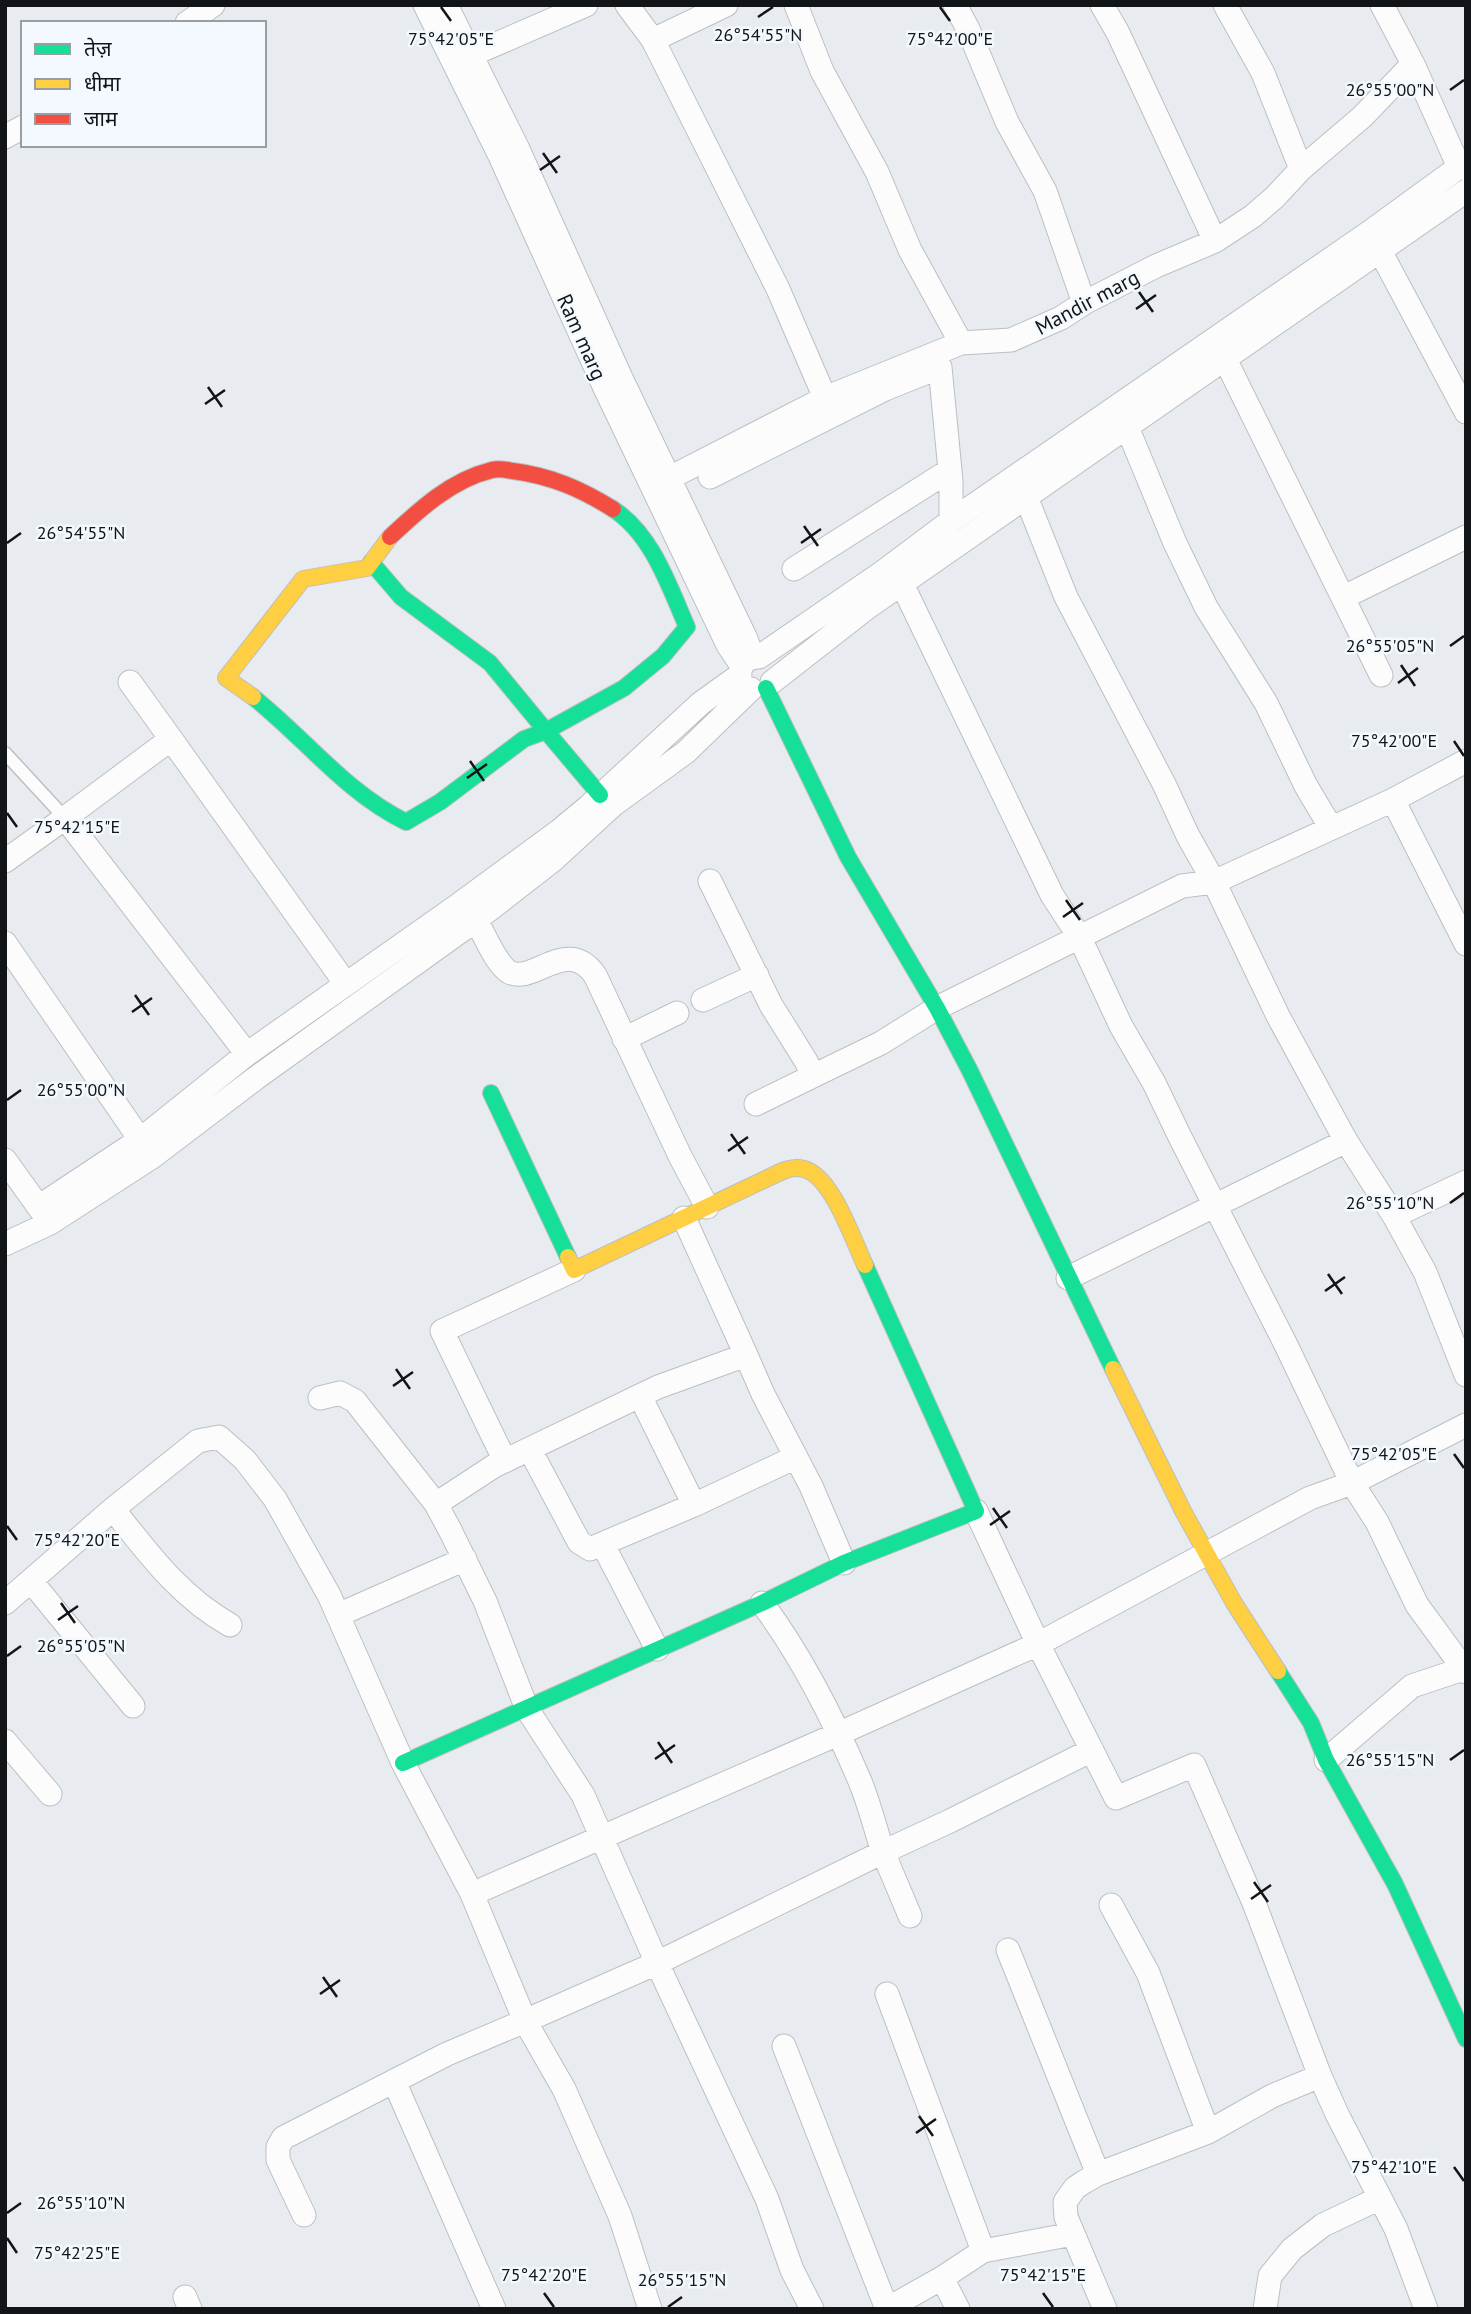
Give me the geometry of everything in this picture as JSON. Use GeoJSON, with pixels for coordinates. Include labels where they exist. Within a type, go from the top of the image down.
{"type":"FeatureCollection","features":[{"type":"Feature","properties":{"kind":"street"},"geometry":{"type":"LineString","coordinates":[[190,21],[213,5]]}},
{"type":"Feature","properties":{"kind":"street","name":"Ram marg"},"geometry":{"type":"LineString","coordinates":[[425,5],[500,156],[604,386],[661,482],[728,645],[755,674]]}},
{"type":"Feature","properties":{"kind":"street"},"geometry":{"type":"LineString","coordinates":[[446,5],[517,147],[621,378],[661,482]]}},
{"type":"Feature","properties":{"kind":"street"},"geometry":{"type":"LineString","coordinates":[[471,55],[586,5]]}},
{"type":"Feature","properties":{"kind":"street"},"geometry":{"type":"LineString","coordinates":[[628,5],[653,40],[778,289],[825,398]]}},
{"type":"Feature","properties":{"kind":"street"},"geometry":{"type":"LineString","coordinates":[[653,40],[726,5]]}},
{"type":"Feature","properties":{"kind":"street"},"geometry":{"type":"LineString","coordinates":[[796,5],[821,71],[877,172],[911,250],[961,343]]}},
{"type":"Feature","properties":{"kind":"street"},"geometry":{"type":"LineString","coordinates":[[955,5],[968,29],[1007,122],[1045,191],[1084,303]]}},
{"type":"Feature","properties":{"kind":"street"},"geometry":{"type":"LineString","coordinates":[[1102,5],[1215,241]]}},
{"type":"Feature","properties":{"kind":"street"},"geometry":{"type":"LineString","coordinates":[[1225,5],[1263,73],[1301,169]]}},
{"type":"Feature","properties":{"kind":"street"},"geometry":{"type":"LineString","coordinates":[[1121,417],[1225,359],[1464,166],[1382,5]]}},
{"type":"Feature","properties":{"kind":"street","name":"Mandir marg"},"geometry":{"type":"LineString","coordinates":[[661,482],[825,398],[961,343],[1011,340],[1061,318],[1084,303],[1156,266],[1215,241],[1252,216],[1301,169],[1362,117],[1413,64]]}},
{"type":"Feature","properties":{"kind":"street"},"geometry":{"type":"LineString","coordinates":[[5,137],[21,128]]}},
{"type":"Feature","properties":{"kind":"street"},"geometry":{"type":"LineString","coordinates":[[893,578],[1373,242],[1466,191]]}},
{"type":"Feature","properties":{"kind":"street"},"geometry":{"type":"LineString","coordinates":[[1373,242],[1466,412]]}},
{"type":"Feature","properties":{"kind":"street"},"geometry":{"type":"LineString","coordinates":[[1225,359],[1381,675]]}},
{"type":"Feature","properties":{"kind":"street"},"geometry":{"type":"LineString","coordinates":[[710,477],[885,389],[940,367],[950,470],[951,521]]}},
{"type":"Feature","properties":{"kind":"street"},"geometry":{"type":"LineString","coordinates":[[1121,417],[1175,543],[1206,607],[1266,703],[1306,786],[1331,828]]}},
{"type":"Feature","properties":{"kind":"street"},"geometry":{"type":"LineString","coordinates":[[495,469],[542,475],[589,494],[628,519],[662,568],[687,627],[663,656],[624,688],[546,731],[524,739],[440,802],[406,822],[388,815],[330,769],[262,705],[226,678],[303,579],[367,568],[384,543],[420,509],[461,481],[495,469]]}},
{"type":"Feature","properties":{"kind":"street"},"geometry":{"type":"LineString","coordinates":[[794,569],[950,470]]}},
{"type":"Feature","properties":{"kind":"street"},"geometry":{"type":"LineString","coordinates":[[147,1148],[247,1055],[559,831],[701,703],[818,644],[893,578],[951,521],[1018,488]]}},
{"type":"Feature","properties":{"kind":"street"},"geometry":{"type":"LineString","coordinates":[[1018,488],[1066,597],[1214,882],[1278,1016],[1346,1141],[1394,1216],[1425,1272],[1466,1376]]}},
{"type":"Feature","properties":{"kind":"street"},"geometry":{"type":"LineString","coordinates":[[1344,597],[1466,537]]}},
{"type":"Feature","properties":{"kind":"street"},"geometry":{"type":"LineString","coordinates":[[371,562],[401,597],[490,663],[600,795]]}},
{"type":"Feature","properties":{"kind":"street"},"geometry":{"type":"LineString","coordinates":[[893,578],[1052,895],[1080,938],[1121,1026],[1154,1083],[1352,1483],[1377,1522],[1417,1605],[1465,1670],[1412,1686],[1326,1760]]}},
{"type":"Feature","properties":{"kind":"street"},"geometry":{"type":"LineString","coordinates":[[5,1244],[45,1215],[256,1078],[477,920],[552,861],[613,805],[686,752],[755,674]]}},
{"type":"Feature","properties":{"kind":"street"},"geometry":{"type":"LineString","coordinates":[[755,674],[848,856],[937,1008],[970,1071],[1069,1278],[1207,1555],[1234,1603],[1311,1723],[1326,1760],[1395,1884],[1466,2039]]}},
{"type":"Feature","properties":{"kind":"street"},"geometry":{"type":"LineString","coordinates":[[130,682],[346,984]]}},
{"type":"Feature","properties":{"kind":"street"},"geometry":{"type":"LineString","coordinates":[[5,862],[171,739]]}},
{"type":"Feature","properties":{"kind":"street"},"geometry":{"type":"LineString","coordinates":[[756,1104],[881,1043],[937,1008],[1182,886],[1214,882],[1393,800],[1466,761]]}},
{"type":"Feature","properties":{"kind":"street"},"geometry":{"type":"LineString","coordinates":[[1393,800],[1466,944]]}},
{"type":"Feature","properties":{"kind":"street"},"geometry":{"type":"LineString","coordinates":[[65,818],[247,1055]]}},
{"type":"Feature","properties":{"kind":"street"},"geometry":{"type":"LineString","coordinates":[[710,881],[771,1005],[813,1076]]}},
{"type":"Feature","properties":{"kind":"street"},"geometry":{"type":"LineString","coordinates":[[477,920],[501,964],[509,972],[518,974],[567,959],[579,959],[588,964],[680,1156],[708,1207]]}},
{"type":"Feature","properties":{"kind":"street"},"geometry":{"type":"LineString","coordinates":[[5,943],[147,1148]]}},
{"type":"Feature","properties":{"kind":"street"},"geometry":{"type":"LineString","coordinates":[[703,1000],[757,975]]}},
{"type":"Feature","properties":{"kind":"street"},"geometry":{"type":"LineString","coordinates":[[624,1039],[677,1013]]}},
{"type":"Feature","properties":{"kind":"street"},"geometry":{"type":"LineString","coordinates":[[491,1093],[574,1270]]}},
{"type":"Feature","properties":{"kind":"street"},"geometry":{"type":"LineString","coordinates":[[1069,1278],[1346,1141]]}},
{"type":"Feature","properties":{"kind":"street"},"geometry":{"type":"LineString","coordinates":[[5,1160],[45,1215]]}},
{"type":"Feature","properties":{"kind":"street"},"geometry":{"type":"LineString","coordinates":[[505,1461],[442,1331],[772,1176],[795,1168],[812,1172],[827,1185],[1038,1644],[1116,1798],[1194,1765],[1275,1954],[1320,2076],[1396,2230],[1426,2309]]}},
{"type":"Feature","properties":{"kind":"street"},"geometry":{"type":"LineString","coordinates":[[1394,1216],[1466,1182]]}},
{"type":"Feature","properties":{"kind":"street"},"geometry":{"type":"LineString","coordinates":[[684,1219],[746,1355],[811,1486],[844,1563]]}},
{"type":"Feature","properties":{"kind":"street"},"geometry":{"type":"LineString","coordinates":[[436,1504],[505,1461],[657,1387],[746,1355]]}},
{"type":"Feature","properties":{"kind":"street"},"geometry":{"type":"LineString","coordinates":[[320,1398],[340,1393],[355,1401],[436,1504],[485,1601],[527,1709],[583,1795],[657,1963],[767,2199],[792,2270],[812,2309]]}},
{"type":"Feature","properties":{"kind":"street"},"geometry":{"type":"LineString","coordinates":[[640,1396],[694,1505]]}},
{"type":"Feature","properties":{"kind":"street"},"geometry":{"type":"LineString","coordinates":[[472,1894],[1038,1644],[1310,1498],[1352,1483],[1466,1424]]}},
{"type":"Feature","properties":{"kind":"street"},"geometry":{"type":"LineString","coordinates":[[5,1603],[113,1509],[198,1441],[219,1437],[244,1460],[275,1499],[338,1615],[403,1763],[472,1894],[526,2021],[564,2089],[620,2216],[650,2309]]}},
{"type":"Feature","properties":{"kind":"street"},"geometry":{"type":"LineString","coordinates":[[530,1450],[579,1542],[590,1549],[694,1505],[796,1457]]}},
{"type":"Feature","properties":{"kind":"street"},"geometry":{"type":"LineString","coordinates":[[113,1509],[163,1572],[181,1590],[209,1613],[230,1625]]}},
{"type":"Feature","properties":{"kind":"street"},"geometry":{"type":"LineString","coordinates":[[403,1763],[762,1604],[844,1563],[976,1511]]}},
{"type":"Feature","properties":{"kind":"street"},"geometry":{"type":"LineString","coordinates":[[603,1545],[657,1649]]}},
{"type":"Feature","properties":{"kind":"street"},"geometry":{"type":"LineString","coordinates":[[338,1615],[465,1559]]}},
{"type":"Feature","properties":{"kind":"street"},"geometry":{"type":"LineString","coordinates":[[31,1581],[133,1706]]}},
{"type":"Feature","properties":{"kind":"street"},"geometry":{"type":"LineString","coordinates":[[762,1604],[790,1640],[838,1734],[860,1781],[883,1852],[910,1916]]}},
{"type":"Feature","properties":{"kind":"street"},"geometry":{"type":"LineString","coordinates":[[5,1741],[50,1794]]}},
{"type":"Feature","properties":{"kind":"street"},"geometry":{"type":"LineString","coordinates":[[304,2215],[278,2160],[278,2147],[283,2138],[447,2054],[657,1963],[1092,1750]]}},
{"type":"Feature","properties":{"kind":"street"},"geometry":{"type":"LineString","coordinates":[[1111,1905],[1148,1973],[1208,2132]]}},
{"type":"Feature","properties":{"kind":"street"},"geometry":{"type":"LineString","coordinates":[[1008,1950],[1098,2174]]}},
{"type":"Feature","properties":{"kind":"street"},"geometry":{"type":"LineString","coordinates":[[887,1994],[983,2251]]}},
{"type":"Feature","properties":{"kind":"street"},"geometry":{"type":"LineString","coordinates":[[784,2046],[887,2309],[983,2251],[1073,2234]]}},
{"type":"Feature","properties":{"kind":"street"},"geometry":{"type":"LineString","coordinates":[[1105,2309],[1064,2210],[1065,2202],[1075,2188],[1098,2174],[1208,2132],[1272,2096],[1320,2076]]}},
{"type":"Feature","properties":{"kind":"street"},"geometry":{"type":"LineString","coordinates":[[394,2081],[494,2309]]}},
{"type":"Feature","properties":{"kind":"street"},"geometry":{"type":"LineString","coordinates":[[1265,2309],[1270,2276],[1292,2249],[1323,2225],[1381,2198]]}},
{"type":"Feature","properties":{"kind":"street"},"geometry":{"type":"LineString","coordinates":[[942,2278],[958,2309]]}},
{"type":"Feature","properties":{"kind":"lane"},"geometry":{"type":"LineString","coordinates":[[5,753],[65,818]]}},
{"type":"Feature","properties":{"kind":"traffic: fast"},"geometry":{"type":"LineString","coordinates":[[600,795],[546,731],[624,688],[663,656],[687,627],[649,547],[627,520],[613,509]]}},
{"type":"Feature","properties":{"kind":"traffic: fast"},"geometry":{"type":"LineString","coordinates":[[253,697],[364,796],[406,822],[440,802],[524,739],[546,731],[490,663],[401,597],[371,562]]}},
{"type":"Feature","properties":{"kind":"traffic: fast"},"geometry":{"type":"LineString","coordinates":[[766,688],[848,857],[937,1008],[970,1071],[1113,1369]]}},
{"type":"Feature","properties":{"kind":"traffic: fast"},"geometry":{"type":"LineString","coordinates":[[491,1093],[568,1257]]}},
{"type":"Feature","properties":{"kind":"traffic: fast"},"geometry":{"type":"LineString","coordinates":[[403,1763],[762,1603],[844,1563],[976,1511],[865,1265]]}},
{"type":"Feature","properties":{"kind":"traffic: fast"},"geometry":{"type":"LineString","coordinates":[[1278,1671],[1311,1723],[1326,1760],[1395,1884],[1466,2039]]}},
{"type":"Feature","properties":{"kind":"traffic: slow"},"geometry":{"type":"LineString","coordinates":[[253,697],[226,678],[303,579],[367,568],[390,537]]}},
{"type":"Feature","properties":{"kind":"traffic: slow"},"geometry":{"type":"LineString","coordinates":[[568,1257],[574,1270],[780,1172],[800,1168],[814,1174],[824,1183],[848,1225],[865,1265]]}},
{"type":"Feature","properties":{"kind":"traffic: slow"},"geometry":{"type":"LineString","coordinates":[[1113,1369],[1183,1511],[1234,1603],[1278,1671]]}},
{"type":"Feature","properties":{"kind":"traffic: jam"},"geometry":{"type":"LineString","coordinates":[[390,537],[450,488],[495,469],[553,480],[589,495],[613,509]]}}]}
